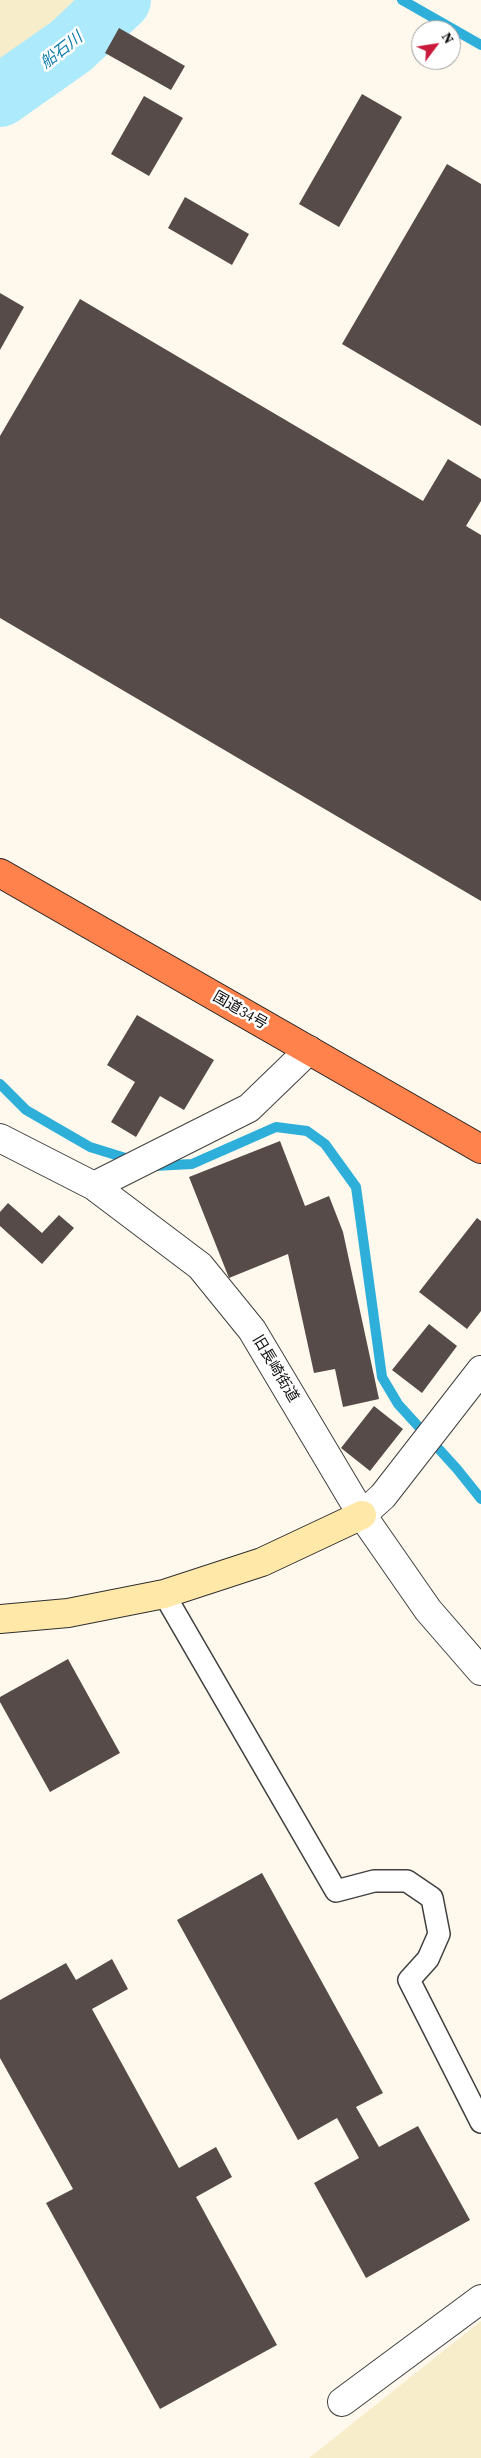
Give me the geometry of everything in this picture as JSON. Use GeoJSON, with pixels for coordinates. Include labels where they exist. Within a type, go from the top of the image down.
{"type":"FeatureCollection","features":[{"type":"Feature","properties":{"kind":"highway","name":"国道34号"},"geometry":{"type":"LineString","coordinates":[[0,873],[481,1148]]}},
{"type":"Feature","properties":{"kind":"street"},"geometry":{"type":"LineString","coordinates":[[94,1186],[249,1108],[309,1050]]}},
{"type":"Feature","properties":{"kind":"street","name":"旧長崎街道"},"geometry":{"type":"LineString","coordinates":[[0,1138],[94,1186],[200,1266],[252,1330],[362,1515],[428,1610],[481,1671]]}},
{"type":"Feature","properties":{"kind":"street"},"geometry":{"type":"LineString","coordinates":[[0,1619],[68,1613],[164,1594],[262,1562],[362,1515],[382,1496],[481,1370]]}},
{"type":"Feature","properties":{"kind":"street"},"geometry":{"type":"LineString","coordinates":[[342,2402],[481,2299]]}},
{"type":"Feature","properties":{"kind":"lane"},"geometry":{"type":"LineString","coordinates":[[164,1594],[336,1891],[374,1881],[407,1881],[432,1898],[439,1934],[428,1959],[410,1980],[481,2122]]}},
{"type":"Feature","properties":{"kind":"shaded area"},"geometry":{"type":"Polygon","coordinates":[[[0,0],[86,0],[61,25],[0,73],[0,0]]]}},
{"type":"Feature","properties":{"kind":"shaded area"},"geometry":{"type":"Polygon","coordinates":[[[481,2321],[481,2458],[309,2458],[481,2321]]]}},
{"type":"Feature","properties":{"kind":"building"},"geometry":{"type":"Polygon","coordinates":[[[119,28],[185,66],[171,90],[105,53],[119,28]]]}},
{"type":"Feature","properties":{"kind":"building"},"geometry":{"type":"Polygon","coordinates":[[[362,94],[402,117],[339,227],[299,204],[362,94]]]}},
{"type":"Feature","properties":{"kind":"building"},"geometry":{"type":"Polygon","coordinates":[[[144,96],[183,118],[149,176],[111,154],[144,96]]]}},
{"type":"Feature","properties":{"kind":"building"},"geometry":{"type":"Polygon","coordinates":[[[447,164],[481,184],[481,426],[342,344],[447,164]]]}},
{"type":"Feature","properties":{"kind":"building"},"geometry":{"type":"Polygon","coordinates":[[[185,197],[249,234],[232,265],[168,228],[185,197]]]}},
{"type":"Feature","properties":{"kind":"building"},"geometry":{"type":"Polygon","coordinates":[[[0,293],[24,307],[0,350],[0,293]]]}},
{"type":"Feature","properties":{"kind":"building"},"geometry":{"type":"Polygon","coordinates":[[[80,299],[423,501],[448,459],[481,479],[481,501],[466,526],[481,535],[481,901],[0,618],[0,436],[80,299]]]}},
{"type":"Feature","properties":{"kind":"building"},"geometry":{"type":"Polygon","coordinates":[[[137,1015],[214,1060],[184,1110],[160,1096],[136,1137],[111,1122],[135,1082],[107,1065],[137,1015]]]}},
{"type":"Feature","properties":{"kind":"building"},"geometry":{"type":"Polygon","coordinates":[[[280,1141],[305,1206],[329,1196],[343,1232],[379,1399],[343,1407],[335,1369],[314,1373],[288,1254],[229,1278],[189,1177],[280,1141]]]}},
{"type":"Feature","properties":{"kind":"building"},"geometry":{"type":"Polygon","coordinates":[[[8,1203],[42,1233],[59,1215],[74,1228],[42,1264],[0,1226],[0,1212],[8,1203]]]}},
{"type":"Feature","properties":{"kind":"building"},"geometry":{"type":"Polygon","coordinates":[[[477,1218],[481,1221],[481,1311],[467,1329],[419,1292],[477,1218]]]}},
{"type":"Feature","properties":{"kind":"building"},"geometry":{"type":"Polygon","coordinates":[[[429,1324],[457,1346],[422,1393],[392,1370],[429,1324]]]}},
{"type":"Feature","properties":{"kind":"building"},"geometry":{"type":"Polygon","coordinates":[[[374,1406],[403,1429],[370,1471],[341,1448],[374,1406]]]}},
{"type":"Feature","properties":{"kind":"building"},"geometry":{"type":"Polygon","coordinates":[[[68,1659],[120,1753],[50,1792],[0,1702],[0,1697],[68,1659]]]}},
{"type":"Feature","properties":{"kind":"building"},"geometry":{"type":"Polygon","coordinates":[[[262,1873],[383,2093],[356,2107],[379,2147],[418,2126],[470,2220],[366,2278],[314,2183],[359,2158],[337,2118],[298,2140],[177,1920],[262,1873]]]}},
{"type":"Feature","properties":{"kind":"building"},"geometry":{"type":"Polygon","coordinates":[[[112,1959],[128,1989],[92,2009],[179,2168],[216,2147],[232,2177],[196,2197],[277,2345],[160,2409],[46,2203],[73,2189],[0,2058],[0,2000],[66,1963],[76,1980],[112,1959]]]}},
{"type":"Feature","properties":{"kind":"waterway","name":"船石川"},"geometry":{"type":"LineString","coordinates":[[0,96],[71,46],[120,0]]}},
{"type":"Feature","properties":{"kind":"waterway"},"geometry":{"type":"LineString","coordinates":[[402,0],[481,45]]}},
{"type":"Feature","properties":{"kind":"waterway"},"geometry":{"type":"LineString","coordinates":[[0,1084],[26,1110],[90,1147],[132,1160]]}},
{"type":"Feature","properties":{"kind":"waterway"},"geometry":{"type":"LineString","coordinates":[[154,1166],[192,1164],[276,1127],[307,1131],[325,1144],[356,1187],[382,1377],[398,1404],[457,1469],[481,1499]]}}]}
